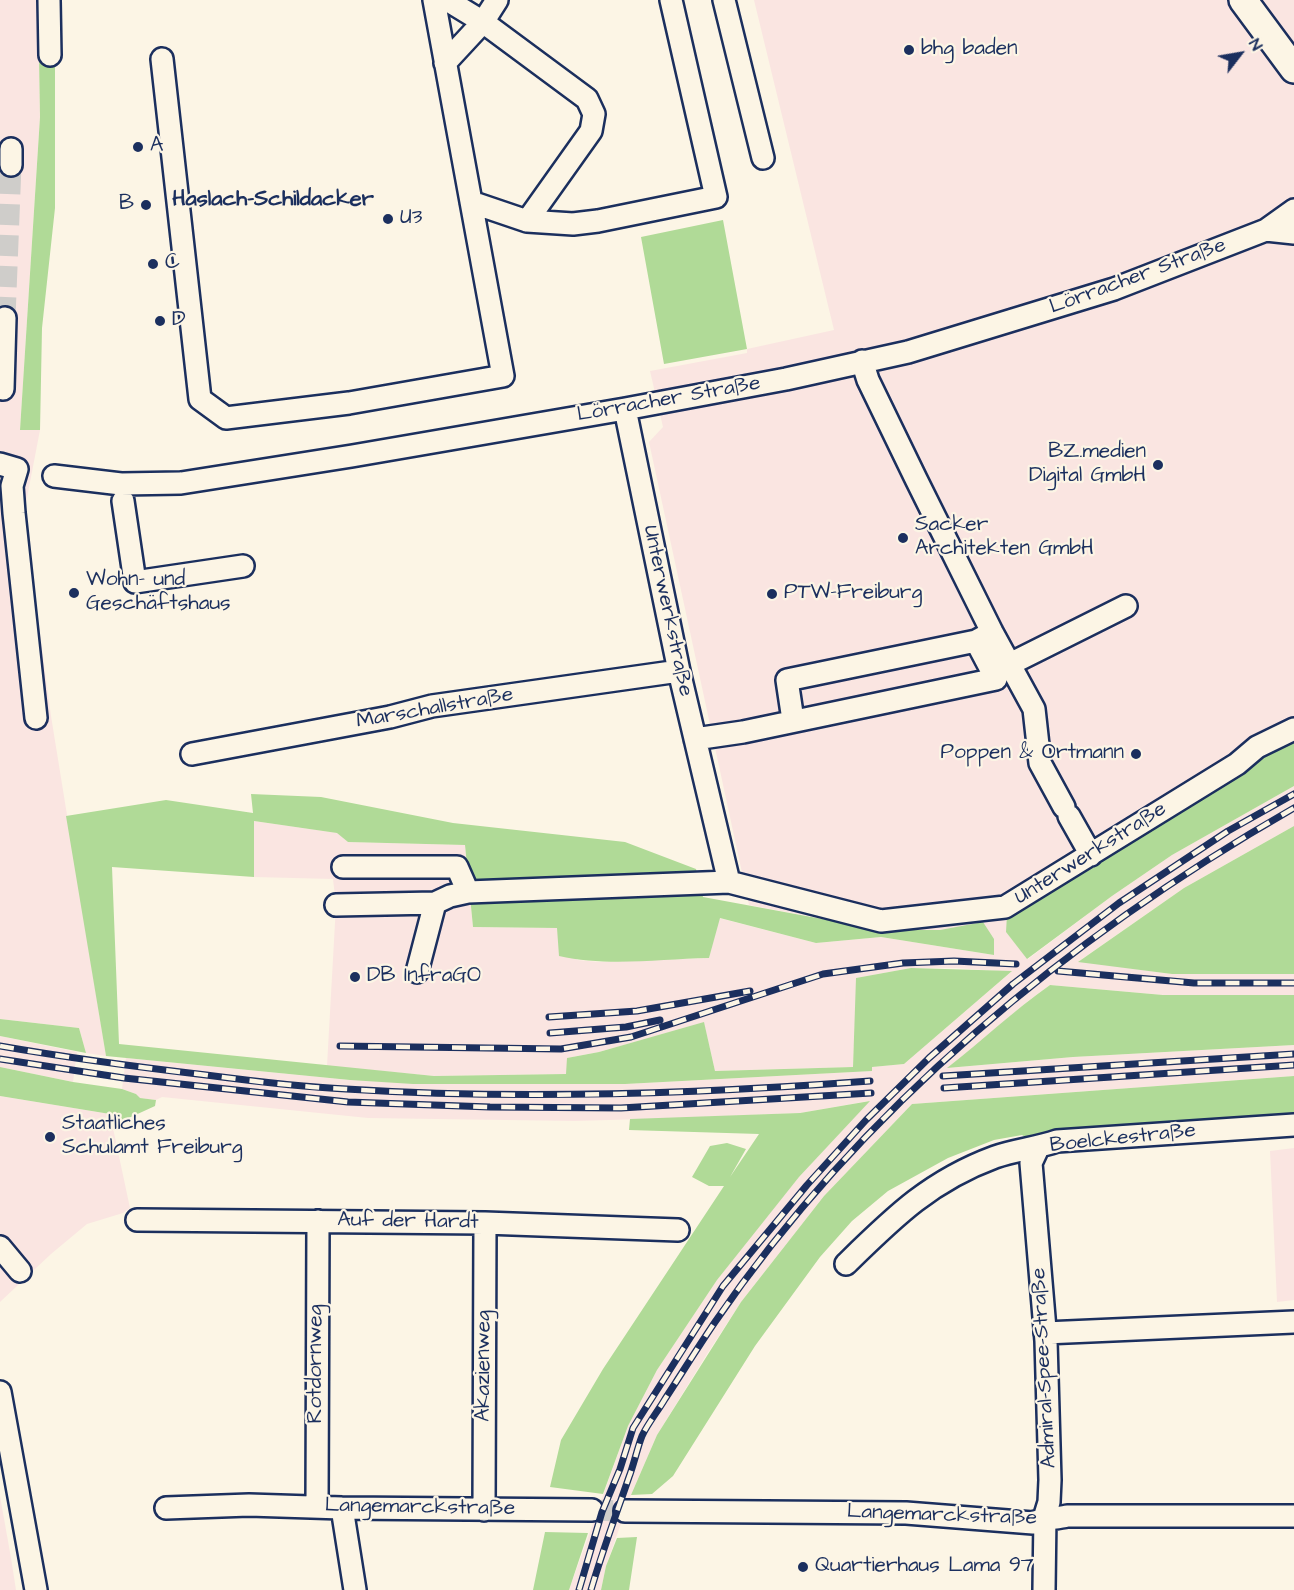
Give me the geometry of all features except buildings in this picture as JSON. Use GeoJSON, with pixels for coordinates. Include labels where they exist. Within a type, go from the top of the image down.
{"type":"FeatureCollection","features":[{"type":"Feature","properties":{"kind":"main road"},"geometry":{"type":"LineString","coordinates":[[1243,0],[1294,69]]}},
{"type":"Feature","properties":{"kind":"street"},"geometry":{"type":"LineString","coordinates":[[49,0],[50,55]]}},
{"type":"Feature","properties":{"kind":"street"},"geometry":{"type":"LineString","coordinates":[[162,59],[200,399],[226,418],[349,403],[503,376],[434,0]]}},
{"type":"Feature","properties":{"kind":"street"},"geometry":{"type":"LineString","coordinates":[[447,0],[483,22],[587,99],[594,114],[591,131],[526,221]]}},
{"type":"Feature","properties":{"kind":"street"},"geometry":{"type":"LineString","coordinates":[[446,63],[483,22],[497,0]]}},
{"type":"Feature","properties":{"kind":"street"},"geometry":{"type":"LineString","coordinates":[[471,202],[526,221],[573,224],[716,197],[671,0]]}},
{"type":"Feature","properties":{"kind":"street"},"geometry":{"type":"LineString","coordinates":[[724,0],[763,158]]}},
{"type":"Feature","properties":{"kind":"street","name":"Lörracher Straße"},"geometry":{"type":"LineString","coordinates":[[54,476],[121,484],[181,483],[352,456],[786,379],[908,352],[1114,289],[1266,230],[1293,209]]}},
{"type":"Feature","properties":{"kind":"street","name":"Lörracher Straße"},"geometry":{"type":"LineString","coordinates":[[1266,230],[1294,233]]}},
{"type":"Feature","properties":{"kind":"street"},"geometry":{"type":"LineString","coordinates":[[3,389],[5,318]]}},
{"type":"Feature","properties":{"kind":"street"},"geometry":{"type":"LineString","coordinates":[[695,739],[743,732],[996,679],[984,636],[868,380],[862,362]]}},
{"type":"Feature","properties":{"kind":"street","name":"Unterwerkstraße"},"geometry":{"type":"LineString","coordinates":[[625,409],[679,671],[729,882]]}},
{"type":"Feature","properties":{"kind":"street"},"geometry":{"type":"LineString","coordinates":[[9,466],[36,718]]}},
{"type":"Feature","properties":{"kind":"street"},"geometry":{"type":"LineString","coordinates":[[123,501],[135,582],[243,566]]}},
{"type":"Feature","properties":{"kind":"street"},"geometry":{"type":"LineString","coordinates":[[1010,664],[1126,606]]}},
{"type":"Feature","properties":{"kind":"street"},"geometry":{"type":"LineString","coordinates":[[984,636],[1010,664],[1034,709],[1040,763],[1090,855]]}},
{"type":"Feature","properties":{"kind":"street"},"geometry":{"type":"LineString","coordinates":[[793,720],[787,680],[984,636]]}},
{"type":"Feature","properties":{"kind":"street","name":"Marschallstraße"},"geometry":{"type":"LineString","coordinates":[[192,754],[390,717],[432,706],[679,671]]}},
{"type":"Feature","properties":{"kind":"street","name":"Unterwerkstraße"},"geometry":{"type":"LineString","coordinates":[[336,905],[729,882],[881,921],[1005,907],[1237,764],[1257,747],[1294,729]]}},
{"type":"Feature","properties":{"kind":"street"},"geometry":{"type":"LineString","coordinates":[[343,867],[457,867],[451,897],[417,972]]}},
{"type":"Feature","properties":{"kind":"street","name":"Boelckestraße"},"geometry":{"type":"LineString","coordinates":[[846,1264],[920,1196],[949,1178],[996,1156],[1038,1148],[1057,1141],[1294,1125]]}},
{"type":"Feature","properties":{"kind":"street","name":"Admiral-Spee-Straße"},"geometry":{"type":"LineString","coordinates":[[1038,1148],[1031,1163],[1045,1333],[1050,1480],[1045,1520],[1044,1590]]}},
{"type":"Feature","properties":{"kind":"street","name":"Auf der Hardt"},"geometry":{"type":"LineString","coordinates":[[138,1220],[485,1223],[678,1230]]}},
{"type":"Feature","properties":{"kind":"street","name":"Rotdornweg"},"geometry":{"type":"LineString","coordinates":[[317,1507],[318,1221]]}},
{"type":"Feature","properties":{"kind":"street","name":"Akazienweg"},"geometry":{"type":"LineString","coordinates":[[484,1510],[485,1223]]}},
{"type":"Feature","properties":{"kind":"street"},"geometry":{"type":"LineString","coordinates":[[0,1248],[21,1270]]}},
{"type":"Feature","properties":{"kind":"street"},"geometry":{"type":"LineString","coordinates":[[1045,1333],[1294,1322]]}},
{"type":"Feature","properties":{"kind":"street"},"geometry":{"type":"LineString","coordinates":[[0,1392],[36,1590]]}},
{"type":"Feature","properties":{"kind":"street","name":"Langemarckstraße"},"geometry":{"type":"LineString","coordinates":[[166,1508],[249,1505],[591,1510]]}},
{"type":"Feature","properties":{"kind":"street"},"geometry":{"type":"LineString","coordinates":[[342,1508],[355,1590]]}},
{"type":"Feature","properties":{"kind":"street","name":"Langemarckstraße"},"geometry":{"type":"LineString","coordinates":[[625,1511],[906,1513],[1033,1523],[1066,1516],[1294,1516]]}},
{"type":"Feature","properties":{"kind":"shaded area"},"geometry":{"type":"Polygon","coordinates":[[[0,0],[38,0],[40,117],[20,430],[40,430],[26,503],[30,560],[51,716],[106,1056],[86,1053],[79,1028],[0,1019],[0,0]]]}},
{"type":"Feature","properties":{"kind":"shaded area"},"geometry":{"type":"Polygon","coordinates":[[[754,0],[1294,0],[1294,742],[1241,768],[1006,932],[1028,959],[1112,896],[1172,855],[1294,786],[1294,826],[1184,888],[1079,961],[1172,974],[1294,974],[1294,995],[1163,995],[1050,985],[948,1068],[1073,1057],[1294,1045],[1294,1076],[912,1104],[824,1196],[741,1302],[707,1354],[657,1435],[631,1495],[606,1566],[601,1590],[569,1590],[628,1426],[657,1370],[717,1280],[752,1234],[799,1177],[869,1101],[800,1113],[677,1118],[575,1121],[368,1118],[162,1097],[156,1100],[139,1098],[136,1094],[122,1089],[126,1058],[350,1080],[625,1084],[871,1071],[871,1067],[904,1064],[1011,972],[911,968],[857,978],[853,1067],[715,1071],[704,1023],[599,1052],[567,1058],[567,1074],[434,1076],[327,1066],[336,905],[333,879],[254,877],[254,821],[338,833],[348,842],[465,845],[473,927],[557,928],[577,960],[599,962],[709,958],[719,918],[816,943],[881,937],[994,955],[983,923],[940,930],[882,930],[749,905],[649,442],[663,427],[650,371],[747,353],[747,349],[834,330],[754,0]]]}},
{"type":"Feature","properties":{"kind":"shaded area"},"geometry":{"type":"Polygon","coordinates":[[[0,1036],[77,1052],[73,1082],[0,1067],[0,1036]]]}},
{"type":"Feature","properties":{"kind":"shaded area"},"geometry":{"type":"Polygon","coordinates":[[[0,1096],[110,1114],[130,1208],[123,1213],[87,1224],[0,1302],[0,1096]]]}},
{"type":"Feature","properties":{"kind":"shaded area"},"geometry":{"type":"Polygon","coordinates":[[[1294,1148],[1294,1300],[1277,1302],[1270,1151],[1294,1148]]]}},
{"type":"Feature","properties":{"kind":"shaded area"},"geometry":{"type":"Polygon","coordinates":[[[0,1496],[11,1558],[16,1590],[0,1590],[0,1496]]]}},
{"type":"Feature","properties":{"kind":"green space"},"geometry":{"type":"Polygon","coordinates":[[[38,0],[55,0],[55,208],[42,328],[40,430],[20,430],[40,117],[38,0]]]}},
{"type":"Feature","properties":{"kind":"green space"},"geometry":{"type":"Polygon","coordinates":[[[723,220],[747,349],[664,364],[641,237],[723,220]]]}},
{"type":"Feature","properties":{"kind":"green space"},"geometry":{"type":"Polygon","coordinates":[[[1294,742],[1294,786],[1172,855],[1027,959],[1006,932],[1007,915],[1241,768],[1294,742]]]}},
{"type":"Feature","properties":{"kind":"green space"},"geometry":{"type":"Polygon","coordinates":[[[251,794],[321,797],[453,823],[625,842],[696,869],[703,897],[882,930],[940,930],[983,922],[994,939],[994,955],[881,937],[816,943],[720,918],[709,958],[615,962],[559,956],[557,928],[473,927],[465,845],[348,842],[337,833],[254,821],[254,877],[112,867],[119,1044],[434,1076],[566,1074],[567,1058],[599,1052],[704,1022],[715,1071],[853,1067],[856,978],[911,968],[1012,971],[904,1064],[872,1067],[872,1071],[625,1084],[413,1084],[106,1056],[66,816],[166,800],[253,813],[251,794]]]}},
{"type":"Feature","properties":{"kind":"green space"},"geometry":{"type":"Polygon","coordinates":[[[1294,826],[1294,974],[1172,974],[1078,962],[1184,888],[1294,826]]]}},
{"type":"Feature","properties":{"kind":"green space"},"geometry":{"type":"Polygon","coordinates":[[[1050,985],[1163,995],[1294,995],[1294,1045],[1073,1057],[947,1068],[1050,985]]]}},
{"type":"Feature","properties":{"kind":"green space"},"geometry":{"type":"Polygon","coordinates":[[[0,1019],[79,1028],[86,1053],[0,1036],[0,1019]]]}},
{"type":"Feature","properties":{"kind":"green space"},"geometry":{"type":"Polygon","coordinates":[[[0,1067],[73,1082],[122,1089],[140,1098],[156,1100],[155,1106],[120,1122],[119,1116],[110,1114],[0,1096],[0,1067]]]}},
{"type":"Feature","properties":{"kind":"green space"},"geometry":{"type":"Polygon","coordinates":[[[1294,1076],[1294,1117],[1029,1139],[1022,1135],[994,1140],[948,1158],[888,1191],[852,1221],[820,1257],[755,1346],[673,1476],[652,1494],[631,1495],[657,1435],[741,1302],[824,1196],[912,1104],[1294,1076]]]}},
{"type":"Feature","properties":{"kind":"green space"},"geometry":{"type":"Polygon","coordinates":[[[870,1101],[799,1177],[717,1280],[657,1370],[628,1426],[603,1494],[550,1487],[561,1440],[603,1369],[724,1186],[709,1186],[692,1177],[710,1146],[727,1143],[746,1149],[730,1177],[759,1134],[629,1130],[630,1119],[800,1113],[870,1101]]]}},
{"type":"Feature","properties":{"kind":"green space"},"geometry":{"type":"Polygon","coordinates":[[[545,1532],[588,1533],[569,1590],[533,1590],[545,1532]]]}},
{"type":"Feature","properties":{"kind":"green space"},"geometry":{"type":"Polygon","coordinates":[[[637,1537],[629,1590],[601,1590],[606,1566],[617,1538],[637,1537]]]}},
{"type":"Feature","properties":{"kind":"tunnel"},"geometry":{"type":"LineString","coordinates":[[5,318],[11,165]]}},
{"type":"Feature","properties":{"kind":"tunnel"},"geometry":{"type":"LineString","coordinates":[[592,1510],[625,1511]]}},
{"type":"Feature","properties":{"kind":"railway"},"geometry":{"type":"LineString","coordinates":[[579,1590],[602,1512],[620,1469],[633,1428],[723,1286],[807,1185],[866,1120],[929,1058],[1013,984],[1119,903],[1228,831],[1294,794]]}},
{"type":"Feature","properties":{"kind":"railway"},"geometry":{"type":"LineString","coordinates":[[591,1590],[647,1426],[715,1322],[773,1243],[836,1169],[904,1099],[976,1032],[1051,970],[1130,912],[1211,858],[1294,808]]}},
{"type":"Feature","properties":{"kind":"railway"},"geometry":{"type":"LineString","coordinates":[[340,1046],[561,1049],[631,1037],[823,974],[903,963],[954,961],[1016,964]]}},
{"type":"Feature","properties":{"kind":"railway"},"geometry":{"type":"LineString","coordinates":[[1058,971],[1194,983],[1294,983]]}},
{"type":"Feature","properties":{"kind":"railway"},"geometry":{"type":"LineString","coordinates":[[549,1017],[637,1011],[750,991]]}},
{"type":"Feature","properties":{"kind":"railway"},"geometry":{"type":"LineString","coordinates":[[550,1033],[626,1027],[660,1020]]}},
{"type":"Feature","properties":{"kind":"railway"},"geometry":{"type":"LineString","coordinates":[[0,1046],[258,1082],[411,1092],[608,1094],[870,1081]]}},
{"type":"Feature","properties":{"kind":"railway"},"geometry":{"type":"LineString","coordinates":[[943,1076],[1294,1054]]}},
{"type":"Feature","properties":{"kind":"railway"},"geometry":{"type":"LineString","coordinates":[[0,1059],[124,1078],[348,1102],[490,1107],[621,1108],[871,1093]]}},
{"type":"Feature","properties":{"kind":"railway"},"geometry":{"type":"LineString","coordinates":[[944,1088],[1294,1065]]}},
{"type":"Feature","properties":{"kind":"place","name":"bhg baden"},"geometry":{"type":"Point","coordinates":[909,50]}},
{"type":"Feature","properties":{"kind":"place","name":"A"},"geometry":{"type":"Point","coordinates":[138,147]}},
{"type":"Feature","properties":{"kind":"place","name":"B"},"geometry":{"type":"Point","coordinates":[146,205]}},
{"type":"Feature","properties":{"kind":"place","name":"U3"},"geometry":{"type":"Point","coordinates":[388,219]}},
{"type":"Feature","properties":{"kind":"place","name":"C"},"geometry":{"type":"Point","coordinates":[153,264]}},
{"type":"Feature","properties":{"kind":"place","name":"D"},"geometry":{"type":"Point","coordinates":[160,321]}},
{"type":"Feature","properties":{"kind":"place","name":"BZ.medien Digital GmbH"},"geometry":{"type":"Point","coordinates":[1158,465]}},
{"type":"Feature","properties":{"kind":"place","name":"Sacker Architekten GmbH"},"geometry":{"type":"Point","coordinates":[903,538]}},
{"type":"Feature","properties":{"kind":"place","name":"Wohn- und Geschäftshaus"},"geometry":{"type":"Point","coordinates":[74,593]}},
{"type":"Feature","properties":{"kind":"place","name":"PTW-Freiburg"},"geometry":{"type":"Point","coordinates":[772,594]}},
{"type":"Feature","properties":{"kind":"place","name":"Poppen & Ortmann"},"geometry":{"type":"Point","coordinates":[1136,754]}},
{"type":"Feature","properties":{"kind":"place","name":"DB InfraGO"},"geometry":{"type":"Point","coordinates":[355,977]}},
{"type":"Feature","properties":{"kind":"place","name":"Staatliches Schulamt Freiburg"},"geometry":{"type":"Point","coordinates":[50,1137]}},
{"type":"Feature","properties":{"kind":"place","name":"Quartierhaus Lama 97"},"geometry":{"type":"Point","coordinates":[803,1567]}},
{"type":"Feature","properties":{"kind":"district","name":"Haslach-Schildacker"},"geometry":{"type":"Point","coordinates":[273,200]}}]}
